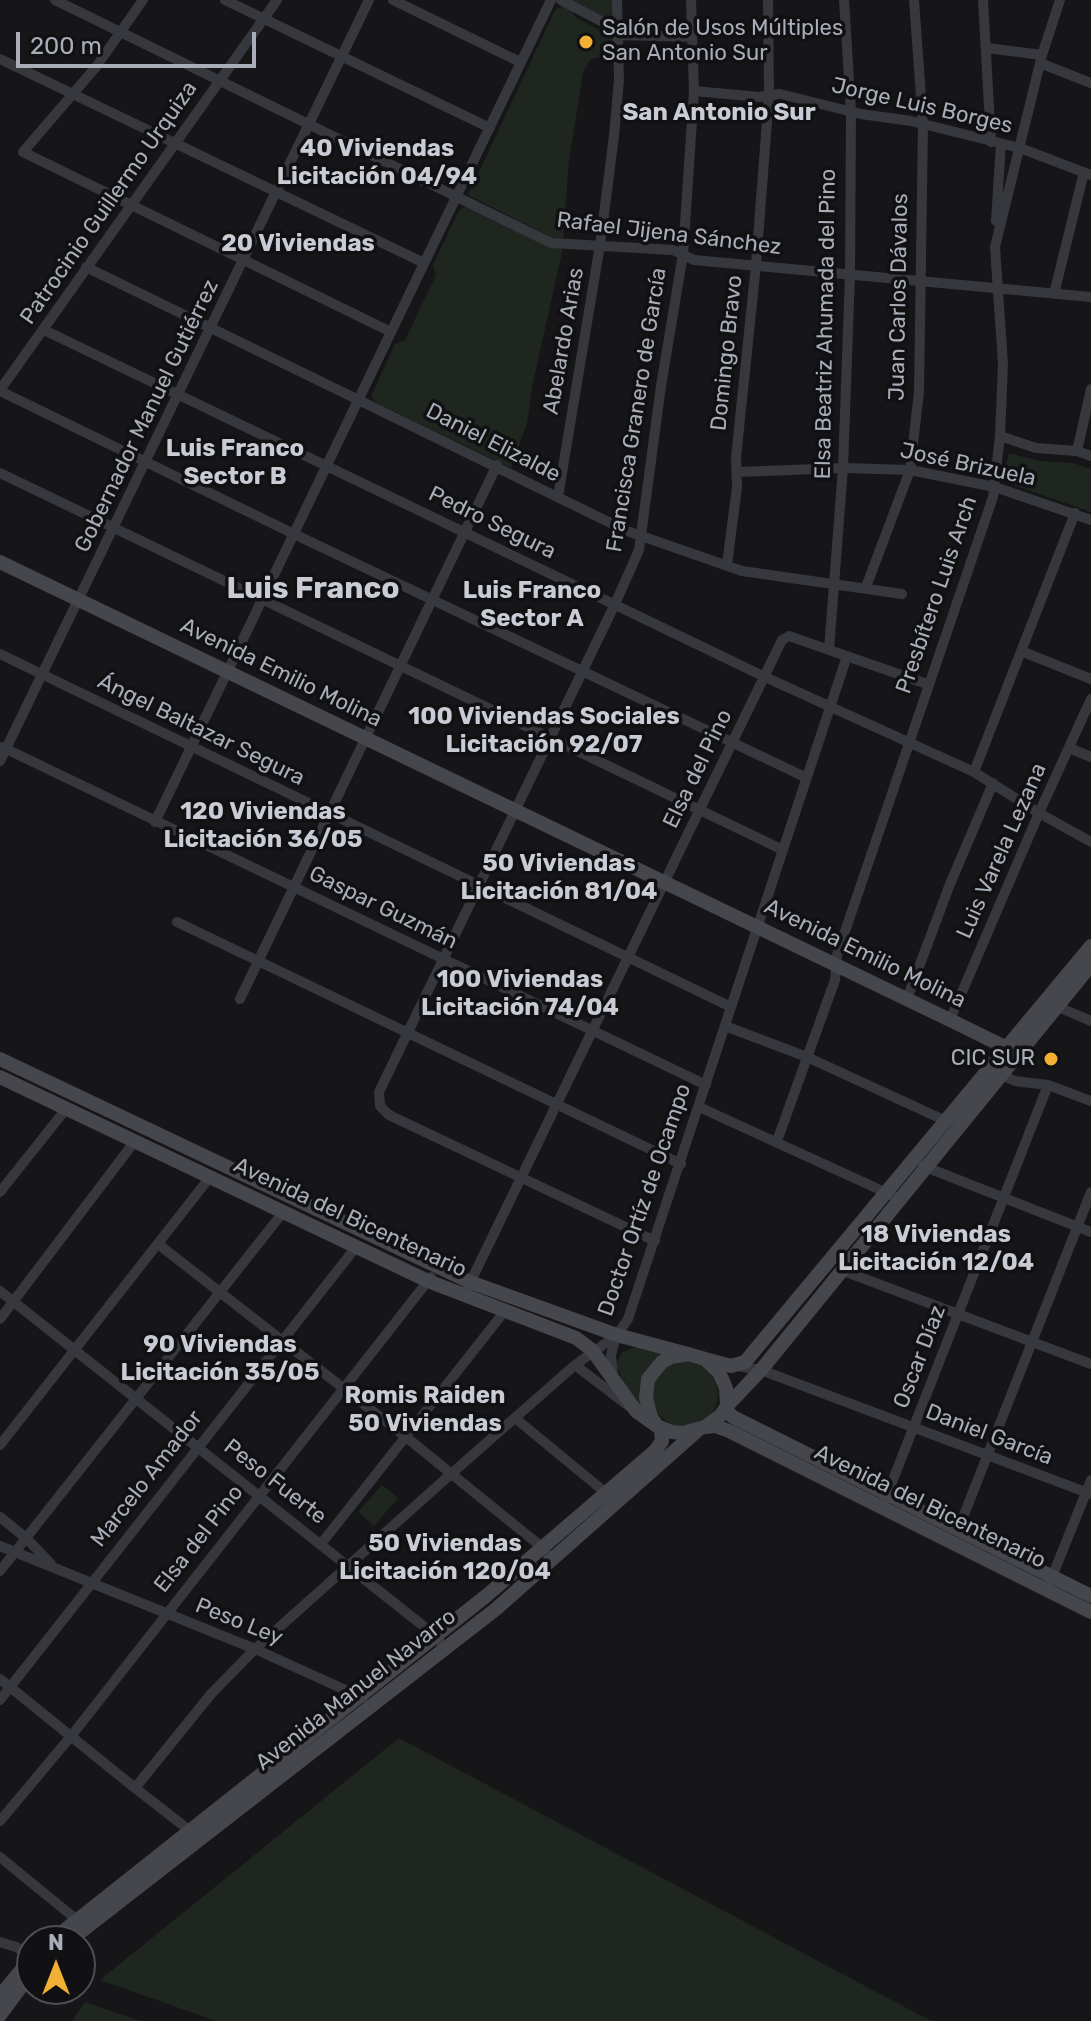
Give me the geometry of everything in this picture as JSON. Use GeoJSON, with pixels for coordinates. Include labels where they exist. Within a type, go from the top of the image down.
{"type":"FeatureCollection","features":[{"type":"Feature","properties":{"kind":"main road","name":"Avenida Emilio Molina"},"geometry":{"type":"LineString","coordinates":[[0,562],[1012,1051]]}},
{"type":"Feature","properties":{"kind":"main road"},"geometry":{"type":"LineString","coordinates":[[894,1196],[841,1270],[761,1370],[726,1408],[701,1429],[683,1433],[659,1428],[651,1417],[646,1398],[648,1379],[662,1362],[688,1354],[737,1366],[753,1353],[894,1196],[1051,1004],[1091,946]]}},
{"type":"Feature","properties":{"kind":"main road"},"geometry":{"type":"LineString","coordinates":[[1051,1004],[1091,965]]}},
{"type":"Feature","properties":{"kind":"main road","name":"Avenida del Bicentenario"},"geometry":{"type":"LineString","coordinates":[[0,1059],[470,1282],[617,1335],[688,1354]]}},
{"type":"Feature","properties":{"kind":"main road"},"geometry":{"type":"LineString","coordinates":[[920,1164],[946,1121],[996,1071]]}},
{"type":"Feature","properties":{"kind":"main road","name":"Avenida del Bicentenario"},"geometry":{"type":"LineString","coordinates":[[0,1077],[428,1281],[576,1338],[592,1350],[636,1411],[659,1428]]}},
{"type":"Feature","properties":{"kind":"main road"},"geometry":{"type":"LineString","coordinates":[[705,1359],[723,1379],[726,1408]]}},
{"type":"Feature","properties":{"kind":"main road","name":"Avenida del Bicentenario"},"geometry":{"type":"LineString","coordinates":[[726,1408],[733,1417],[884,1501],[958,1530],[1050,1583],[1091,1612]]}},
{"type":"Feature","properties":{"kind":"main road","name":"Avenida Manuel Navarro"},"geometry":{"type":"LineString","coordinates":[[71,1925],[189,1830],[365,1700],[445,1649],[548,1554],[606,1493],[660,1446],[659,1428]]}},
{"type":"Feature","properties":{"kind":"main road","name":"Avenida del Bicentenario"},"geometry":{"type":"LineString","coordinates":[[701,1429],[722,1428],[884,1501],[1050,1583],[1091,1596]]}},
{"type":"Feature","properties":{"kind":"main road","name":"Avenida Manuel Navarro"},"geometry":{"type":"LineString","coordinates":[[89,1925],[365,1700],[436,1636],[548,1554],[701,1429]]}},
{"type":"Feature","properties":{"kind":"main road"},"geometry":{"type":"LineString","coordinates":[[0,1996],[16,1976]]}},
{"type":"Feature","properties":{"kind":"main road"},"geometry":{"type":"LineString","coordinates":[[0,2015],[16,1994]]}},
{"type":"Feature","properties":{"kind":"street","name":"Rafael Jijena Sánchez"},"geometry":{"type":"LineString","coordinates":[[55,0],[551,243],[673,250],[694,260],[1091,297]]}},
{"type":"Feature","properties":{"kind":"street"},"geometry":{"type":"LineString","coordinates":[[143,0],[72,94],[23,152],[391,332]]}},
{"type":"Feature","properties":{"kind":"street"},"geometry":{"type":"LineString","coordinates":[[225,0],[490,128]]}},
{"type":"Feature","properties":{"kind":"street","name":"Patrocinio Guillermo Urquiza"},"geometry":{"type":"LineString","coordinates":[[0,390],[277,0]]}},
{"type":"Feature","properties":{"kind":"street","name":"Gobernador Manuel Gutiérrez"},"geometry":{"type":"LineString","coordinates":[[0,761],[3,747],[80,601],[369,0]]}},
{"type":"Feature","properties":{"kind":"street"},"geometry":{"type":"LineString","coordinates":[[393,0],[520,62]]}},
{"type":"Feature","properties":{"kind":"street"},"geometry":{"type":"LineString","coordinates":[[155,822],[551,0]]}},
{"type":"Feature","properties":{"kind":"street"},"geometry":{"type":"LineString","coordinates":[[561,0],[618,32],[692,37]]}},
{"type":"Feature","properties":{"kind":"street","name":"Abelardo Arias"},"geometry":{"type":"LineString","coordinates":[[558,497],[600,245],[618,95],[617,0]]}},
{"type":"Feature","properties":{"kind":"street","name":"Francisca Granero de García"},"geometry":{"type":"LineString","coordinates":[[523,1178],[389,1115],[380,1106],[379,1092],[639,550],[683,254],[694,91],[691,0]]}},
{"type":"Feature","properties":{"kind":"street","name":"Domingo Bravo"},"geometry":{"type":"LineString","coordinates":[[727,565],[737,487],[736,457],[756,265],[769,95],[768,0]]}},
{"type":"Feature","properties":{"kind":"street","name":"Elsa Beatriz Ahumada del Pino"},"geometry":{"type":"LineString","coordinates":[[829,650],[843,468],[850,274],[851,111],[844,0]]}},
{"type":"Feature","properties":{"kind":"street","name":"Juan Carlos Dávalos"},"geometry":{"type":"LineString","coordinates":[[866,587],[910,470],[919,392],[923,124],[914,0]]}},
{"type":"Feature","properties":{"kind":"street"},"geometry":{"type":"LineString","coordinates":[[983,0],[996,143],[995,247]]}},
{"type":"Feature","properties":{"kind":"street"},"geometry":{"type":"LineString","coordinates":[[1051,0],[1052,22]]}},
{"type":"Feature","properties":{"kind":"street","name":"Presbítero Luis Arch"},"geometry":{"type":"LineString","coordinates":[[777,1141],[835,980],[837,955],[995,487],[1003,364],[995,247],[1041,59],[1060,0]]}},
{"type":"Feature","properties":{"kind":"street"},"geometry":{"type":"LineString","coordinates":[[987,48],[1041,59],[1091,83]]}},
{"type":"Feature","properties":{"kind":"street"},"geometry":{"type":"LineString","coordinates":[[0,59],[424,263]]}},
{"type":"Feature","properties":{"kind":"street","name":"Jorge Luis Borges"},"geometry":{"type":"LineString","coordinates":[[694,91],[759,97],[780,94],[1020,148],[1088,173]]}},
{"type":"Feature","properties":{"kind":"street"},"geometry":{"type":"LineString","coordinates":[[1054,294],[1088,173]]}},
{"type":"Feature","properties":{"kind":"street","name":"Daniel Elizalde"},"geometry":{"type":"LineString","coordinates":[[86,267],[642,536],[742,571],[902,594]]}},
{"type":"Feature","properties":{"kind":"street","name":"Pedro Segura"},"geometry":{"type":"LineString","coordinates":[[44,330],[765,677],[974,772],[1091,842]]}},
{"type":"Feature","properties":{"kind":"street"},"geometry":{"type":"LineString","coordinates":[[1077,451],[1091,389]]}},
{"type":"Feature","properties":{"kind":"street"},"geometry":{"type":"LineString","coordinates":[[0,390],[807,778]]}},
{"type":"Feature","properties":{"kind":"street"},"geometry":{"type":"LineString","coordinates":[[1000,436],[1036,448],[1077,451],[1091,456]]}},
{"type":"Feature","properties":{"kind":"street"},"geometry":{"type":"LineString","coordinates":[[240,999],[497,465]]}},
{"type":"Feature","properties":{"kind":"street","name":"José Brizuela"},"geometry":{"type":"LineString","coordinates":[[737,472],[843,468],[910,470],[995,487],[1091,520]]}},
{"type":"Feature","properties":{"kind":"street"},"geometry":{"type":"LineString","coordinates":[[0,473],[783,850]]}},
{"type":"Feature","properties":{"kind":"street"},"geometry":{"type":"LineString","coordinates":[[974,772],[1075,513]]}},
{"type":"Feature","properties":{"kind":"street","name":"Elsa del Pino"},"geometry":{"type":"LineString","coordinates":[[464,1297],[785,637],[829,650]]}},
{"type":"Feature","properties":{"kind":"street"},"geometry":{"type":"LineString","coordinates":[[829,650],[927,684]]}},
{"type":"Feature","properties":{"kind":"street"},"geometry":{"type":"LineString","coordinates":[[1021,651],[1091,679]]}},
{"type":"Feature","properties":{"kind":"street","name":"Ángel Baltazar Segura"},"geometry":{"type":"LineString","coordinates":[[0,654],[731,1007]]}},
{"type":"Feature","properties":{"kind":"street","name":"Doctor Ortíz de Ocampo"},"geometry":{"type":"LineString","coordinates":[[135,1788],[211,1694],[255,1649],[592,1350],[617,1335],[628,1319],[847,656]]}},
{"type":"Feature","properties":{"kind":"street","name":"Luis Varela Lezana"},"geometry":{"type":"LineString","coordinates":[[950,1020],[1091,699]]}},
{"type":"Feature","properties":{"kind":"street","name":"Gaspar Guzmán"},"geometry":{"type":"LineString","coordinates":[[3,747],[706,1085]]}},
{"type":"Feature","properties":{"kind":"street"},"geometry":{"type":"LineString","coordinates":[[1069,748],[1091,757]]}},
{"type":"Feature","properties":{"kind":"street"},"geometry":{"type":"LineString","coordinates":[[907,999],[950,884],[993,783]]}},
{"type":"Feature","properties":{"kind":"street"},"geometry":{"type":"LineString","coordinates":[[177,922],[681,1164]]}},
{"type":"Feature","properties":{"kind":"street"},"geometry":{"type":"LineString","coordinates":[[1051,1004],[1091,1021]]}},
{"type":"Feature","properties":{"kind":"street"},"geometry":{"type":"LineString","coordinates":[[725,1026],[807,1057],[946,1121]]}},
{"type":"Feature","properties":{"kind":"street"},"geometry":{"type":"LineString","coordinates":[[996,1071],[1015,1081],[1048,1085],[1091,1101]]}},
{"type":"Feature","properties":{"kind":"street","name":"Oscar Díaz"},"geometry":{"type":"LineString","coordinates":[[884,1501],[1048,1085]]}},
{"type":"Feature","properties":{"kind":"street"},"geometry":{"type":"LineString","coordinates":[[699,1107],[894,1196]]}},
{"type":"Feature","properties":{"kind":"street"},"geometry":{"type":"LineString","coordinates":[[0,1192],[66,1109]]}},
{"type":"Feature","properties":{"kind":"street"},"geometry":{"type":"LineString","coordinates":[[0,1319],[135,1141]]}},
{"type":"Feature","properties":{"kind":"street"},"geometry":{"type":"LineString","coordinates":[[920,1164],[1091,1232]]}},
{"type":"Feature","properties":{"kind":"street"},"geometry":{"type":"LineString","coordinates":[[0,1445],[210,1177]]}},
{"type":"Feature","properties":{"kind":"street"},"geometry":{"type":"LineString","coordinates":[[523,1178],[655,1241]]}},
{"type":"Feature","properties":{"kind":"street"},"geometry":{"type":"LineString","coordinates":[[958,1530],[1091,1192]]}},
{"type":"Feature","properties":{"kind":"street"},"geometry":{"type":"LineString","coordinates":[[0,1571],[284,1211]]}},
{"type":"Feature","properties":{"kind":"street"},"geometry":{"type":"LineString","coordinates":[[158,1244],[406,1437],[548,1554]]}},
{"type":"Feature","properties":{"kind":"street","name":"Marcelo Amador"},"geometry":{"type":"LineString","coordinates":[[0,1700],[356,1247]]}},
{"type":"Feature","properties":{"kind":"street","name":"Elsa del Pino"},"geometry":{"type":"LineString","coordinates":[[0,1821],[72,1735],[438,1268]]}},
{"type":"Feature","properties":{"kind":"street"},"geometry":{"type":"LineString","coordinates":[[841,1270],[1091,1364]]}},
{"type":"Feature","properties":{"kind":"street","name":"Peso Fuerte"},"geometry":{"type":"LineString","coordinates":[[0,1291],[436,1636],[445,1649]]}},
{"type":"Feature","properties":{"kind":"street"},"geometry":{"type":"LineString","coordinates":[[321,1544],[504,1312]]}},
{"type":"Feature","properties":{"kind":"street"},"geometry":{"type":"LineString","coordinates":[[614,1380],[611,1355],[617,1335]]}},
{"type":"Feature","properties":{"kind":"street"},"geometry":{"type":"LineString","coordinates":[[575,1365],[636,1411]]}},
{"type":"Feature","properties":{"kind":"street","name":"Daniel García"},"geometry":{"type":"LineString","coordinates":[[737,1366],[761,1370],[1088,1493]]}},
{"type":"Feature","properties":{"kind":"street"},"geometry":{"type":"LineString","coordinates":[[515,1418],[606,1493]]}},
{"type":"Feature","properties":{"kind":"street"},"geometry":{"type":"LineString","coordinates":[[1050,1583],[1091,1480]]}},
{"type":"Feature","properties":{"kind":"street"},"geometry":{"type":"LineString","coordinates":[[0,1517],[55,1568]]}},
{"type":"Feature","properties":{"kind":"street","name":"Peso Ley"},"geometry":{"type":"LineString","coordinates":[[0,1546],[255,1649],[365,1700]]}},
{"type":"Feature","properties":{"kind":"street"},"geometry":{"type":"LineString","coordinates":[[0,1679],[189,1830]]}},
{"type":"Feature","properties":{"kind":"street"},"geometry":{"type":"LineString","coordinates":[[0,1857],[77,1920]]}},
{"type":"Feature","properties":{"kind":"shaded area"},"geometry":{"type":"Polygon","coordinates":[[[570,0],[613,0],[614,17],[609,20],[570,0]]]}},
{"type":"Feature","properties":{"kind":"shaded area"},"geometry":{"type":"Polygon","coordinates":[[[562,6],[573,10],[575,17],[600,30],[607,28],[614,34],[614,54],[591,59],[583,72],[569,162],[563,239],[552,238],[468,195],[555,10],[562,6]]]}},
{"type":"Feature","properties":{"kind":"shaded area"},"geometry":{"type":"Polygon","coordinates":[[[467,206],[563,248],[527,423],[511,468],[375,402],[371,396],[395,344],[405,340],[436,275],[433,265],[459,210],[467,206]]]}},
{"type":"Feature","properties":{"kind":"shaded area"},"geometry":{"type":"Polygon","coordinates":[[[1009,453],[1039,461],[1073,463],[1091,469],[1091,512],[1002,481],[1009,453]]]}},
{"type":"Feature","properties":{"kind":"shaded area"},"geometry":{"type":"Polygon","coordinates":[[[635,1347],[669,1353],[659,1359],[643,1408],[626,1390],[616,1365],[622,1352],[635,1347]]]}},
{"type":"Feature","properties":{"kind":"shaded area"},"geometry":{"type":"Polygon","coordinates":[[[691,1361],[709,1370],[716,1381],[716,1407],[709,1418],[698,1425],[679,1427],[661,1418],[654,1407],[652,1388],[661,1370],[672,1363],[691,1361]]]}},
{"type":"Feature","properties":{"kind":"shaded area"},"geometry":{"type":"Polygon","coordinates":[[[382,1485],[398,1498],[374,1526],[358,1512],[382,1485]]]}},
{"type":"Feature","properties":{"kind":"shaded area"},"geometry":{"type":"Polygon","coordinates":[[[399,1738],[931,2021],[216,2021],[100,1980],[399,1738]]]}},
{"type":"Feature","properties":{"kind":"shaded area"},"geometry":{"type":"Polygon","coordinates":[[[83,2005],[94,2005],[140,2021],[72,2021],[83,2005]]]}},
{"type":"Feature","properties":{"kind":"place","name":"Salón de Usos Múltiples San Antonio Sur"},"geometry":{"type":"Point","coordinates":[586,42]}},
{"type":"Feature","properties":{"kind":"place","name":"CIC SUR"},"geometry":{"type":"Point","coordinates":[1051,1059]}},
{"type":"Feature","properties":{"kind":"district","name":"San Antonio Sur"},"geometry":{"type":"Point","coordinates":[719,113]}},
{"type":"Feature","properties":{"kind":"district","name":"40 Viviendas Licitación 04/94"},"geometry":{"type":"Point","coordinates":[377,163]}},
{"type":"Feature","properties":{"kind":"district","name":"20 Viviendas"},"geometry":{"type":"Point","coordinates":[298,244]}},
{"type":"Feature","properties":{"kind":"district","name":"Luis Franco Sector B"},"geometry":{"type":"Point","coordinates":[235,463]}},
{"type":"Feature","properties":{"kind":"district","name":"Luis Franco"},"geometry":{"type":"Point","coordinates":[313,589]}},
{"type":"Feature","properties":{"kind":"district","name":"Luis Franco Sector A"},"geometry":{"type":"Point","coordinates":[532,605]}},
{"type":"Feature","properties":{"kind":"district","name":"100 Viviendas Sociales Licitación 92/07"},"geometry":{"type":"Point","coordinates":[544,731]}},
{"type":"Feature","properties":{"kind":"district","name":"120 Viviendas Licitación 36/05"},"geometry":{"type":"Point","coordinates":[263,826]}},
{"type":"Feature","properties":{"kind":"district","name":"50 Viviendas Licitación 81/04"},"geometry":{"type":"Point","coordinates":[559,878]}},
{"type":"Feature","properties":{"kind":"district","name":"100 Viviendas Licitación 74/04"},"geometry":{"type":"Point","coordinates":[520,994]}},
{"type":"Feature","properties":{"kind":"district","name":"18 Viviendas Licitación 12/04"},"geometry":{"type":"Point","coordinates":[936,1249]}},
{"type":"Feature","properties":{"kind":"district","name":"90 Viviendas Licitación 35/05"},"geometry":{"type":"Point","coordinates":[220,1359]}},
{"type":"Feature","properties":{"kind":"district","name":"Romis Raiden 50 Viviendas"},"geometry":{"type":"Point","coordinates":[425,1410]}},
{"type":"Feature","properties":{"kind":"district","name":"50 Viviendas Licitación 120/04"},"geometry":{"type":"Point","coordinates":[445,1558]}}]}
